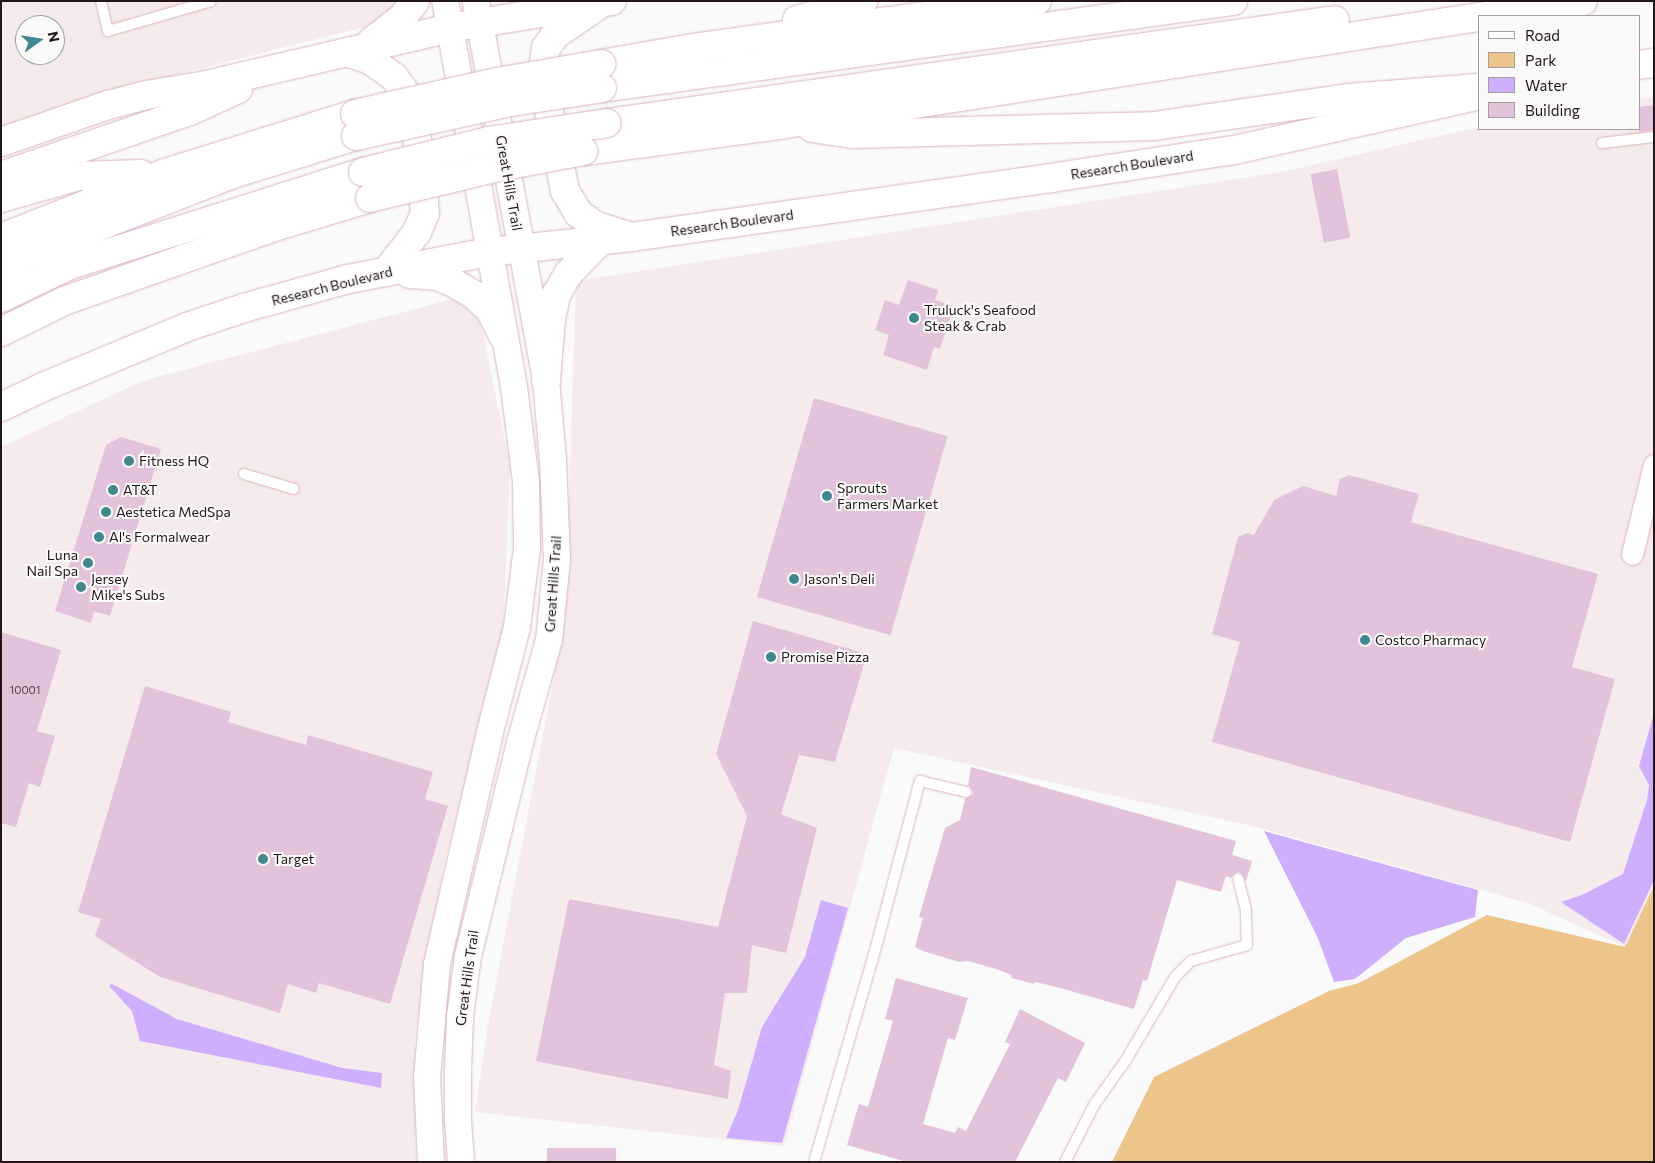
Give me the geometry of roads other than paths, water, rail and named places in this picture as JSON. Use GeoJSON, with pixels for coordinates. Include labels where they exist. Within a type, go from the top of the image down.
{"type":"FeatureCollection","features":[{"type":"Feature","properties":{"kind":"main road"},"geometry":{"type":"LineString","coordinates":[[355,50],[402,17],[415,1]]}},
{"type":"Feature","properties":{"kind":"main road"},"geometry":{"type":"LineString","coordinates":[[601,76],[863,1]]}},
{"type":"Feature","properties":{"kind":"main road"},"geometry":{"type":"LineString","coordinates":[[699,47],[1037,1]]}},
{"type":"Feature","properties":{"kind":"main road"},"geometry":{"type":"LineString","coordinates":[[1,238],[165,173],[356,125],[497,82],[601,76],[1233,1]]}},
{"type":"Feature","properties":{"kind":"main road"},"geometry":{"type":"LineString","coordinates":[[1,298],[70,265],[367,185],[499,167],[611,135],[1470,1]]}},
{"type":"Feature","properties":{"kind":"main road"},"geometry":{"type":"LineString","coordinates":[[1492,15],[1583,1]]}},
{"type":"Feature","properties":{"kind":"main road"},"geometry":{"type":"LineString","coordinates":[[1,142],[116,103],[450,28],[478,12],[545,5],[607,2]]}},
{"type":"Feature","properties":{"kind":"main road"},"geometry":{"type":"LineString","coordinates":[[607,2],[555,36],[546,48],[542,76],[565,191],[578,213],[596,226],[632,237]]}},
{"type":"Feature","properties":{"kind":"main road"},"geometry":{"type":"LineString","coordinates":[[611,135],[786,124],[1478,17]]}},
{"type":"Feature","properties":{"kind":"main road"},"geometry":{"type":"LineString","coordinates":[[355,50],[394,77],[409,98],[419,150],[425,213],[417,232],[386,272]]}},
{"type":"Feature","properties":{"kind":"main road"},"geometry":{"type":"LineString","coordinates":[[1640,65],[1654,63]]}},
{"type":"Feature","properties":{"kind":"main road"},"geometry":{"type":"LineString","coordinates":[[1,176],[190,111],[294,64]]}},
{"type":"Feature","properties":{"kind":"main road"},"geometry":{"type":"LineString","coordinates":[[786,124],[854,134],[1154,126],[1348,98],[1478,88]]}},
{"type":"Feature","properties":{"kind":"main road","name":"Research Boulevard"},"geometry":{"type":"LineString","coordinates":[[1,407],[52,383],[187,327],[244,308],[348,279],[488,252],[632,237],[1051,178],[1234,150],[1478,96]]}},
{"type":"Feature","properties":{"kind":"main road"},"geometry":{"type":"LineString","coordinates":[[1,268],[31,253],[356,125]]}},
{"type":"Feature","properties":{"kind":"main road"},"geometry":{"type":"LineString","coordinates":[[13,195],[79,176],[165,173]]}},
{"type":"Feature","properties":{"kind":"main road"},"geometry":{"type":"LineString","coordinates":[[1,332],[64,301],[274,227],[367,185]]}},
{"type":"Feature","properties":{"kind":"main road"},"geometry":{"type":"LineString","coordinates":[[546,380],[551,320],[556,295],[568,274],[600,241]]}},
{"type":"Feature","properties":{"kind":"main road"},"geometry":{"type":"LineString","coordinates":[[386,272],[436,276],[454,283],[474,295],[490,310],[504,337]]}},
{"type":"Feature","properties":{"kind":"street","name":"Great Hills Trail"},"geometry":{"type":"LineString","coordinates":[[445,1],[488,252],[514,387],[526,482],[527,548],[505,737],[468,956],[460,1016],[458,1120],[461,1162]]}},
{"type":"Feature","properties":{"kind":"street","name":"Great Hills Trail"},"geometry":{"type":"LineString","coordinates":[[431,1162],[427,1078],[437,964],[505,737],[549,640],[557,560],[553,460],[546,380],[520,248],[478,12]]}},
{"type":"Feature","properties":{"kind":"street"},"geometry":{"type":"LineString","coordinates":[[1632,554],[1654,465]]}},
{"type":"Feature","properties":{"kind":"lane"},"geometry":{"type":"LineString","coordinates":[[101,1],[108,30],[211,1]]}},
{"type":"Feature","properties":{"kind":"lane"},"geometry":{"type":"LineString","coordinates":[[1602,143],[1654,136]]}},
{"type":"Feature","properties":{"kind":"lane"},"geometry":{"type":"LineString","coordinates":[[244,474],[294,489]]}},
{"type":"Feature","properties":{"kind":"lane"},"geometry":{"type":"LineString","coordinates":[[814,1162],[876,947],[920,780],[966,792]]}},
{"type":"Feature","properties":{"kind":"lane"},"geometry":{"type":"LineString","coordinates":[[1065,1162],[1094,1105],[1126,1060],[1175,977],[1191,961],[1247,945],[1246,910],[1238,879]]}},
{"type":"Feature","properties":{"kind":"water"},"geometry":{"type":"Polygon","coordinates":[[[1654,713],[1654,880],[1624,944],[1561,902],[1582,895],[1623,874],[1647,800],[1649,785],[1639,766],[1654,713]]]}},
{"type":"Feature","properties":{"kind":"water"},"geometry":{"type":"Polygon","coordinates":[[[1264,831],[1478,890],[1475,917],[1406,938],[1355,979],[1334,982],[1317,936],[1264,831]]]}},
{"type":"Feature","properties":{"kind":"water"},"geometry":{"type":"Polygon","coordinates":[[[821,900],[848,908],[782,1143],[726,1138],[738,1110],[762,1027],[805,957],[821,900]]]}},
{"type":"Feature","properties":{"kind":"water"},"geometry":{"type":"Polygon","coordinates":[[[112,984],[177,1019],[342,1068],[382,1073],[381,1088],[140,1041],[132,1011],[109,986],[112,984]]]}},
{"type":"Feature","properties":{"kind":"place","name":"Truluck's Seafood Steak & Crab"},"geometry":{"type":"Point","coordinates":[914,318]}},
{"type":"Feature","properties":{"kind":"place","name":"Fitness HQ"},"geometry":{"type":"Point","coordinates":[129,461]}},
{"type":"Feature","properties":{"kind":"place","name":"AT&T"},"geometry":{"type":"Point","coordinates":[113,490]}},
{"type":"Feature","properties":{"kind":"place","name":"Sprouts Farmers Market"},"geometry":{"type":"Point","coordinates":[827,496]}},
{"type":"Feature","properties":{"kind":"place","name":"Aestetica MedSpa"},"geometry":{"type":"Point","coordinates":[106,512]}},
{"type":"Feature","properties":{"kind":"place","name":"Al's Formalwear"},"geometry":{"type":"Point","coordinates":[99,537]}},
{"type":"Feature","properties":{"kind":"place","name":"Luna Nail Spa"},"geometry":{"type":"Point","coordinates":[88,563]}},
{"type":"Feature","properties":{"kind":"place","name":"Jason's Deli"},"geometry":{"type":"Point","coordinates":[794,579]}},
{"type":"Feature","properties":{"kind":"place","name":"Jersey Mike's Subs"},"geometry":{"type":"Point","coordinates":[81,587]}},
{"type":"Feature","properties":{"kind":"place","name":"Costco Pharmacy"},"geometry":{"type":"Point","coordinates":[1365,640]}},
{"type":"Feature","properties":{"kind":"place","name":"Promise Pizza"},"geometry":{"type":"Point","coordinates":[771,657]}},
{"type":"Feature","properties":{"kind":"place","name":"Target"},"geometry":{"type":"Point","coordinates":[263,859]}}]}
